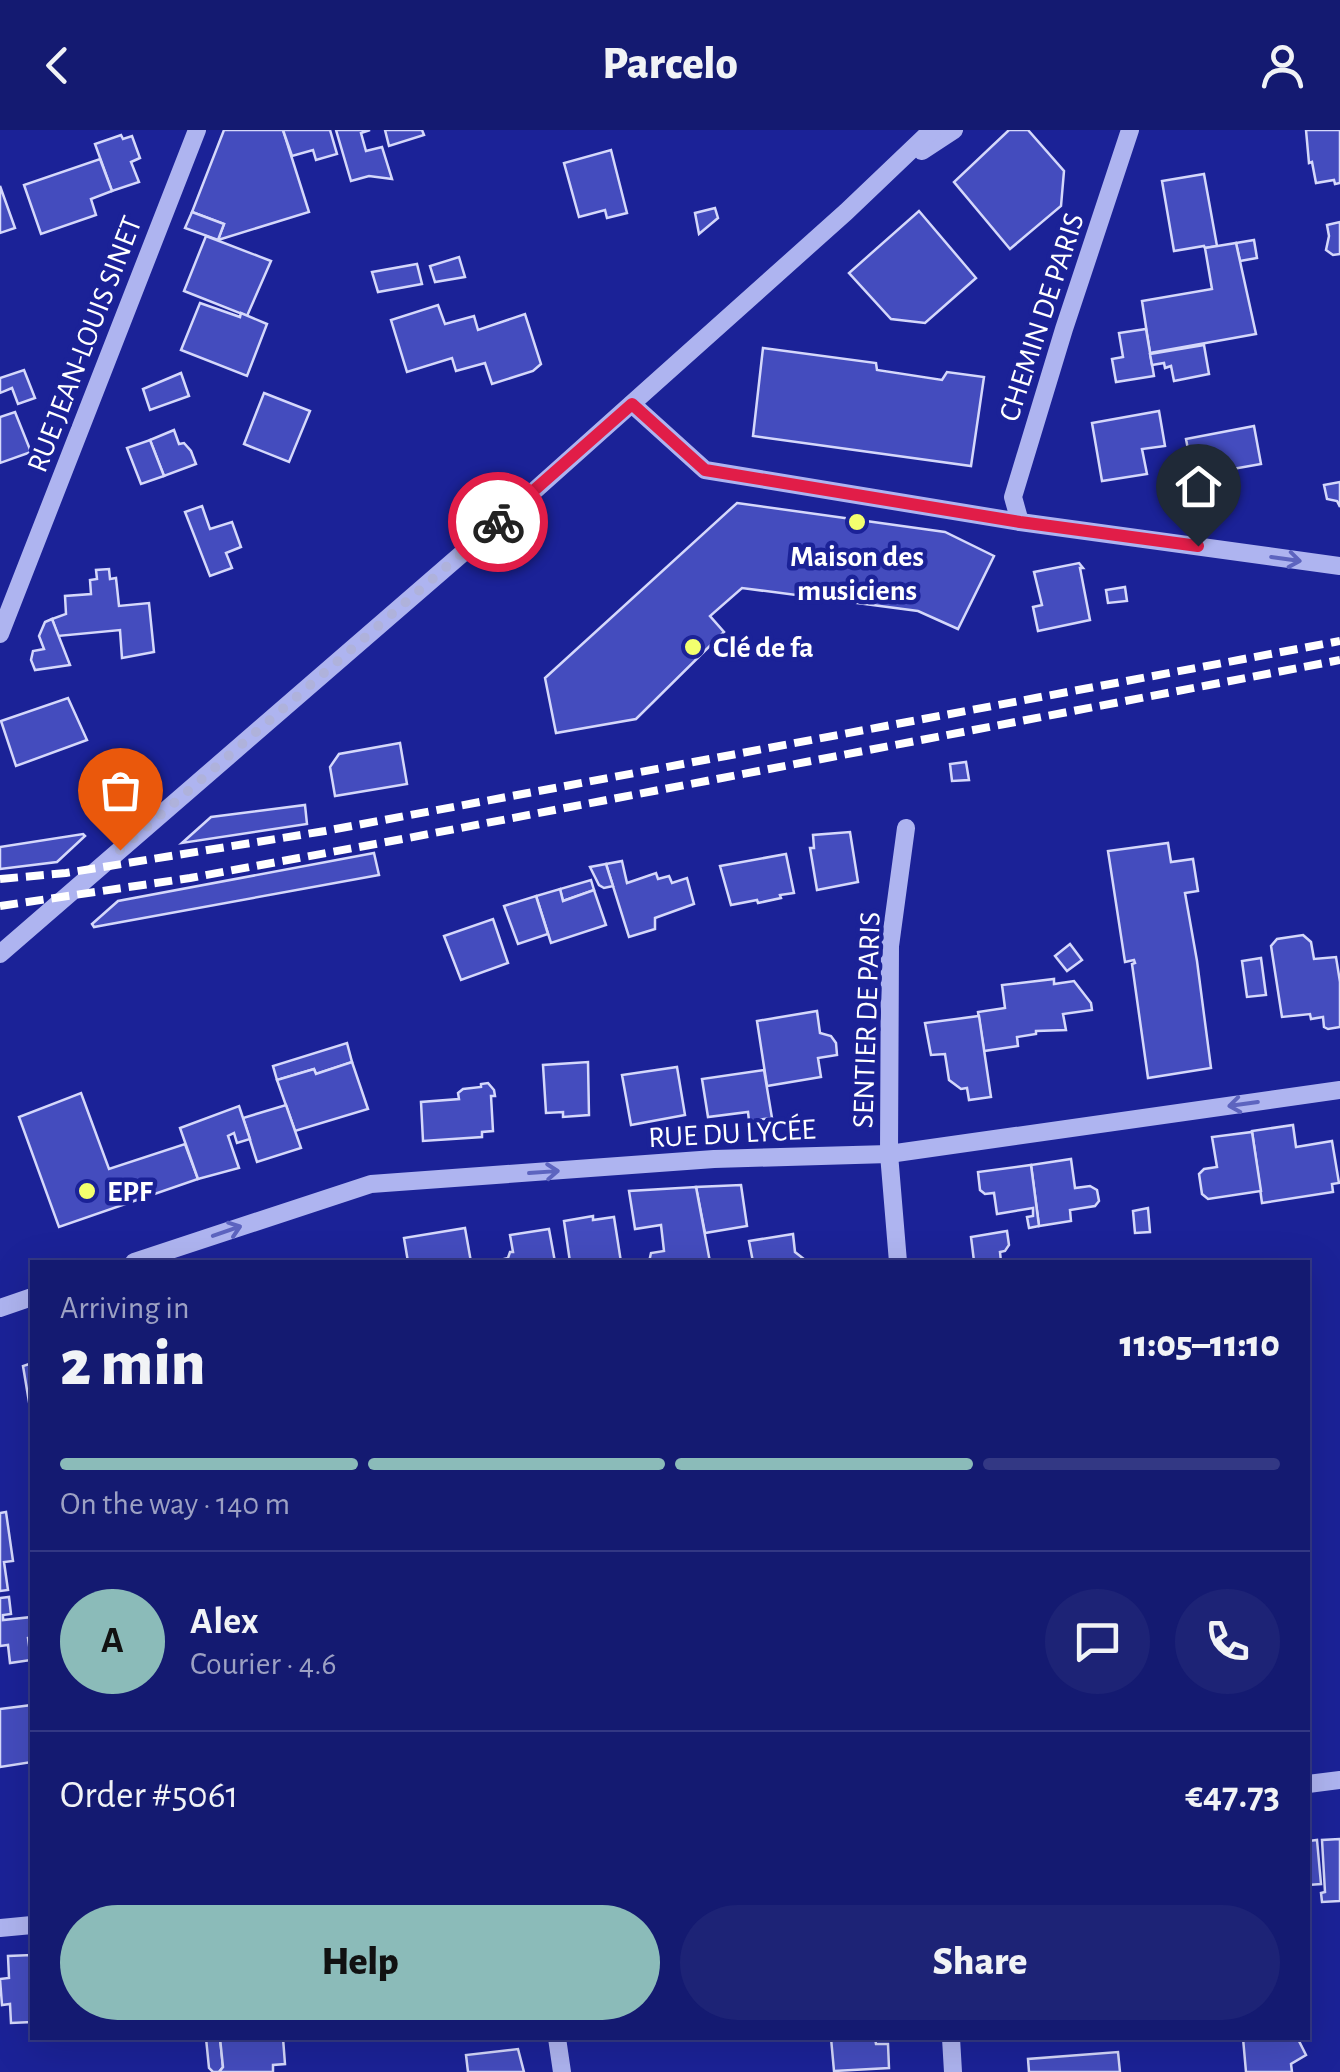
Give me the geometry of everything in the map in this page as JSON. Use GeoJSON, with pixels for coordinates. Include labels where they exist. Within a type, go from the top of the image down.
{"type":"FeatureCollection","features":[{"type":"Feature","properties":{"kind":"street","name":"RUE JEAN-LOUIS SINET"},"geometry":{"type":"LineString","coordinates":[[0,634],[197,130]]}},
{"type":"Feature","properties":{"kind":"street"},"geometry":{"type":"LineString","coordinates":[[0,954],[632,404],[932,130]]}},
{"type":"Feature","properties":{"kind":"street"},"geometry":{"type":"LineString","coordinates":[[892,170],[954,130]]}},
{"type":"Feature","properties":{"kind":"street","name":"CHEMIN DE PARIS"},"geometry":{"type":"LineString","coordinates":[[1020,522],[1014,497],[1130,130]]}},
{"type":"Feature","properties":{"kind":"street"},"geometry":{"type":"LineString","coordinates":[[632,404],[705,470],[1020,522],[1340,566]]}},
{"type":"Feature","properties":{"kind":"street","name":"SENTIER DE PARIS"},"geometry":{"type":"LineString","coordinates":[[898,1260],[889,1154],[890,946],[906,828]]}},
{"type":"Feature","properties":{"kind":"street","name":"RUE DU LYCÉE"},"geometry":{"type":"LineString","coordinates":[[140,1260],[371,1184],[714,1160],[889,1154],[1340,1090]]}},
{"type":"Feature","properties":{"kind":"street"},"geometry":{"type":"LineString","coordinates":[[0,1308],[30,1298]]}},
{"type":"Feature","properties":{"kind":"street"},"geometry":{"type":"LineString","coordinates":[[1310,1784],[1340,1780]]}},
{"type":"Feature","properties":{"kind":"street"},"geometry":{"type":"LineString","coordinates":[[0,1928],[30,1925]]}},
{"type":"Feature","properties":{"kind":"street"},"geometry":{"type":"LineString","coordinates":[[557,2040],[562,2072]]}},
{"type":"Feature","properties":{"kind":"street"},"geometry":{"type":"LineString","coordinates":[[950,2040],[954,2072]]}},
{"type":"Feature","properties":{"kind":"building"},"geometry":{"type":"Polygon","coordinates":[[[224,130],[283,130],[309,212],[218,240],[224,224],[192,212],[224,130]]]}},
{"type":"Feature","properties":{"kind":"building"},"geometry":{"type":"Polygon","coordinates":[[[283,130],[330,130],[337,154],[316,160],[313,150],[292,156],[283,130]]]}},
{"type":"Feature","properties":{"kind":"building"},"geometry":{"type":"Polygon","coordinates":[[[336,130],[370,130],[361,133],[366,151],[382,147],[392,179],[369,176],[351,181],[336,130]]]}},
{"type":"Feature","properties":{"kind":"building"},"geometry":{"type":"Polygon","coordinates":[[[385,130],[422,130],[424,135],[389,146],[385,130]]]}},
{"type":"Feature","properties":{"kind":"building"},"geometry":{"type":"Polygon","coordinates":[[[1009,130],[1028,130],[1064,171],[1061,206],[1010,249],[954,182],[1009,130]]]}},
{"type":"Feature","properties":{"kind":"building"},"geometry":{"type":"Polygon","coordinates":[[[1306,130],[1340,130],[1340,183],[1316,183],[1312,162],[1309,163],[1306,130]]]}},
{"type":"Feature","properties":{"kind":"building"},"geometry":{"type":"Polygon","coordinates":[[[121,135],[123,139],[132,136],[140,158],[131,162],[139,182],[112,191],[95,144],[121,135]]]}},
{"type":"Feature","properties":{"kind":"building"},"geometry":{"type":"Polygon","coordinates":[[[611,150],[627,213],[607,218],[605,210],[579,217],[564,163],[611,150]]]}},
{"type":"Feature","properties":{"kind":"building"},"geometry":{"type":"Polygon","coordinates":[[[100,159],[112,191],[91,199],[96,215],[41,234],[24,185],[100,159]]]}},
{"type":"Feature","properties":{"kind":"building"},"geometry":{"type":"Polygon","coordinates":[[[1204,174],[1217,246],[1174,251],[1162,181],[1204,174]]]}},
{"type":"Feature","properties":{"kind":"building"},"geometry":{"type":"Polygon","coordinates":[[[0,186],[15,228],[0,233],[0,186]]]}},
{"type":"Feature","properties":{"kind":"building"},"geometry":{"type":"Polygon","coordinates":[[[715,208],[718,218],[699,234],[695,213],[715,208]]]}},
{"type":"Feature","properties":{"kind":"building"},"geometry":{"type":"Polygon","coordinates":[[[919,211],[976,278],[925,323],[891,319],[849,273],[919,211]]]}},
{"type":"Feature","properties":{"kind":"building"},"geometry":{"type":"Polygon","coordinates":[[[192,212],[224,224],[218,240],[185,228],[192,212]]]}},
{"type":"Feature","properties":{"kind":"building"},"geometry":{"type":"Polygon","coordinates":[[[1340,222],[1340,254],[1333,255],[1326,250],[1327,225],[1340,222]]]}},
{"type":"Feature","properties":{"kind":"building"},"geometry":{"type":"Polygon","coordinates":[[[206,236],[271,261],[247,316],[184,291],[206,236]]]}},
{"type":"Feature","properties":{"kind":"building"},"geometry":{"type":"Polygon","coordinates":[[[1254,240],[1257,258],[1240,261],[1236,243],[1254,240]]]}},
{"type":"Feature","properties":{"kind":"building"},"geometry":{"type":"Polygon","coordinates":[[[1236,243],[1256,334],[1150,353],[1142,301],[1212,289],[1205,248],[1236,243]]]}},
{"type":"Feature","properties":{"kind":"building"},"geometry":{"type":"Polygon","coordinates":[[[459,257],[465,277],[435,282],[430,266],[459,257]]]}},
{"type":"Feature","properties":{"kind":"building"},"geometry":{"type":"Polygon","coordinates":[[[417,264],[422,284],[378,292],[372,272],[417,264]]]}},
{"type":"Feature","properties":{"kind":"building"},"geometry":{"type":"Polygon","coordinates":[[[200,303],[267,324],[247,376],[181,350],[200,303]]]}},
{"type":"Feature","properties":{"kind":"building"},"geometry":{"type":"Polygon","coordinates":[[[438,305],[445,324],[474,316],[478,330],[525,314],[541,364],[533,371],[492,384],[485,363],[456,371],[452,358],[407,372],[391,320],[438,305]]]}},
{"type":"Feature","properties":{"kind":"building"},"geometry":{"type":"Polygon","coordinates":[[[1146,329],[1154,376],[1116,382],[1112,359],[1123,357],[1119,333],[1146,329]]]}},
{"type":"Feature","properties":{"kind":"building"},"geometry":{"type":"Polygon","coordinates":[[[1204,345],[1209,374],[1174,381],[1171,366],[1152,365],[1150,354],[1204,345]]]}},
{"type":"Feature","properties":{"kind":"building"},"geometry":{"type":"Polygon","coordinates":[[[763,348],[876,363],[877,370],[942,380],[947,372],[984,377],[971,466],[753,436],[763,348]]]}},
{"type":"Feature","properties":{"kind":"building"},"geometry":{"type":"Polygon","coordinates":[[[24,370],[35,398],[18,404],[12,388],[0,393],[0,378],[24,370]]]}},
{"type":"Feature","properties":{"kind":"building"},"geometry":{"type":"Polygon","coordinates":[[[181,373],[189,396],[150,410],[143,389],[181,373]]]}},
{"type":"Feature","properties":{"kind":"building"},"geometry":{"type":"Polygon","coordinates":[[[264,393],[310,411],[289,462],[244,444],[264,393]]]}},
{"type":"Feature","properties":{"kind":"building"},"geometry":{"type":"Polygon","coordinates":[[[1159,411],[1165,446],[1142,449],[1147,474],[1102,481],[1092,423],[1159,411]]]}},
{"type":"Feature","properties":{"kind":"building"},"geometry":{"type":"Polygon","coordinates":[[[15,412],[31,452],[0,463],[0,417],[15,412]]]}},
{"type":"Feature","properties":{"kind":"building"},"geometry":{"type":"Polygon","coordinates":[[[1254,426],[1261,464],[1193,476],[1186,439],[1254,426]]]}},
{"type":"Feature","properties":{"kind":"building"},"geometry":{"type":"Polygon","coordinates":[[[174,430],[179,444],[184,443],[191,451],[196,464],[164,476],[150,440],[174,430]]]}},
{"type":"Feature","properties":{"kind":"building"},"geometry":{"type":"Polygon","coordinates":[[[150,440],[164,476],[141,484],[127,448],[150,440]]]}},
{"type":"Feature","properties":{"kind":"building"},"geometry":{"type":"Polygon","coordinates":[[[1340,482],[1340,507],[1337,501],[1327,499],[1324,485],[1340,482]]]}},
{"type":"Feature","properties":{"kind":"building"},"geometry":{"type":"Polygon","coordinates":[[[737,503],[945,532],[994,556],[958,629],[918,611],[742,588],[710,616],[724,632],[636,719],[556,733],[545,678],[737,503]]]}},
{"type":"Feature","properties":{"kind":"building"},"geometry":{"type":"Polygon","coordinates":[[[202,506],[210,529],[232,522],[241,547],[226,553],[232,568],[210,576],[185,512],[202,506]]]}},
{"type":"Feature","properties":{"kind":"building"},"geometry":{"type":"Polygon","coordinates":[[[1079,563],[1090,620],[1038,631],[1033,607],[1042,605],[1034,572],[1079,563]]]}},
{"type":"Feature","properties":{"kind":"building"},"geometry":{"type":"Polygon","coordinates":[[[109,569],[110,579],[116,578],[119,606],[149,603],[154,652],[122,658],[120,630],[58,636],[52,619],[66,614],[65,596],[91,594],[90,580],[97,579],[96,570],[109,569]]]}},
{"type":"Feature","properties":{"kind":"building"},"geometry":{"type":"Polygon","coordinates":[[[1125,587],[1127,601],[1108,603],[1106,590],[1125,587]]]}},
{"type":"Feature","properties":{"kind":"building"},"geometry":{"type":"Polygon","coordinates":[[[52,619],[70,665],[35,670],[33,651],[44,649],[39,636],[45,622],[52,619]]]}},
{"type":"Feature","properties":{"kind":"building"},"geometry":{"type":"Polygon","coordinates":[[[68,698],[87,740],[16,766],[1,721],[68,698]]]}},
{"type":"Feature","properties":{"kind":"building"},"geometry":{"type":"Polygon","coordinates":[[[400,743],[407,784],[335,796],[330,767],[339,754],[400,743]]]}},
{"type":"Feature","properties":{"kind":"building"},"geometry":{"type":"Polygon","coordinates":[[[966,762],[969,780],[952,781],[950,764],[966,762]]]}},
{"type":"Feature","properties":{"kind":"building"},"geometry":{"type":"Polygon","coordinates":[[[305,805],[307,824],[182,843],[211,817],[305,805]]]}},
{"type":"Feature","properties":{"kind":"building"},"geometry":{"type":"Polygon","coordinates":[[[850,832],[858,882],[817,890],[810,848],[814,848],[813,835],[850,832]]]}},
{"type":"Feature","properties":{"kind":"building"},"geometry":{"type":"Polygon","coordinates":[[[83,834],[57,862],[0,869],[0,847],[83,834]]]}},
{"type":"Feature","properties":{"kind":"building"},"geometry":{"type":"Polygon","coordinates":[[[1168,843],[1171,862],[1193,859],[1198,891],[1185,893],[1211,1068],[1148,1078],[1132,964],[1135,963],[1125,962],[1108,851],[1168,843]]]}},
{"type":"Feature","properties":{"kind":"building"},"geometry":{"type":"Polygon","coordinates":[[[374,853],[379,875],[94,927],[92,924],[118,901],[374,853]]]}},
{"type":"Feature","properties":{"kind":"building"},"geometry":{"type":"Polygon","coordinates":[[[786,854],[794,893],[758,903],[757,900],[731,905],[720,866],[786,854]]]}},
{"type":"Feature","properties":{"kind":"building"},"geometry":{"type":"Polygon","coordinates":[[[622,861],[627,883],[656,873],[658,879],[669,876],[672,883],[687,878],[694,904],[655,918],[655,929],[629,937],[606,864],[622,861]]]}},
{"type":"Feature","properties":{"kind":"building"},"geometry":{"type":"Polygon","coordinates":[[[606,864],[613,886],[604,888],[590,867],[606,864]]]}},
{"type":"Feature","properties":{"kind":"building"},"geometry":{"type":"Polygon","coordinates":[[[591,880],[594,890],[563,901],[560,889],[591,880]]]}},
{"type":"Feature","properties":{"kind":"building"},"geometry":{"type":"Polygon","coordinates":[[[560,889],[563,901],[594,890],[606,925],[551,943],[536,896],[560,889]]]}},
{"type":"Feature","properties":{"kind":"building"},"geometry":{"type":"Polygon","coordinates":[[[536,896],[548,934],[518,944],[504,906],[536,896]]]}},
{"type":"Feature","properties":{"kind":"building"},"geometry":{"type":"Polygon","coordinates":[[[493,919],[508,963],[461,980],[444,936],[493,919]]]}},
{"type":"Feature","properties":{"kind":"building"},"geometry":{"type":"Polygon","coordinates":[[[1303,935],[1311,942],[1314,959],[1336,957],[1340,1027],[1328,1029],[1323,1017],[1311,1019],[1310,1014],[1282,1017],[1271,946],[1277,939],[1303,935]]]}},
{"type":"Feature","properties":{"kind":"building"},"geometry":{"type":"Polygon","coordinates":[[[1070,944],[1082,960],[1067,971],[1055,956],[1070,944]]]}},
{"type":"Feature","properties":{"kind":"building"},"geometry":{"type":"Polygon","coordinates":[[[1261,958],[1266,995],[1247,997],[1242,961],[1261,958]]]}},
{"type":"Feature","properties":{"kind":"building"},"geometry":{"type":"Polygon","coordinates":[[[1054,979],[1054,984],[1074,981],[1092,1010],[1063,1014],[1066,1030],[1036,1031],[1017,1037],[1018,1046],[984,1051],[978,1012],[1005,1008],[1002,985],[1054,979]]]}},
{"type":"Feature","properties":{"kind":"building"},"geometry":{"type":"Polygon","coordinates":[[[817,1011],[820,1033],[831,1036],[837,1055],[818,1058],[821,1077],[767,1086],[757,1021],[817,1011]]]}},
{"type":"Feature","properties":{"kind":"building"},"geometry":{"type":"Polygon","coordinates":[[[979,1016],[991,1097],[969,1100],[967,1088],[961,1089],[949,1080],[945,1054],[931,1055],[925,1023],[979,1016]]]}},
{"type":"Feature","properties":{"kind":"building"},"geometry":{"type":"Polygon","coordinates":[[[347,1043],[352,1062],[316,1074],[314,1069],[277,1080],[273,1066],[347,1043]]]}},
{"type":"Feature","properties":{"kind":"building"},"geometry":{"type":"Polygon","coordinates":[[[352,1062],[368,1109],[295,1131],[277,1080],[314,1069],[316,1074],[352,1062]]]}},
{"type":"Feature","properties":{"kind":"building"},"geometry":{"type":"Polygon","coordinates":[[[588,1062],[589,1115],[563,1117],[563,1112],[546,1113],[543,1065],[588,1062]]]}},
{"type":"Feature","properties":{"kind":"building"},"geometry":{"type":"Polygon","coordinates":[[[677,1067],[685,1115],[631,1125],[622,1075],[677,1067]]]}},
{"type":"Feature","properties":{"kind":"building"},"geometry":{"type":"Polygon","coordinates":[[[764,1070],[772,1118],[749,1121],[748,1112],[708,1117],[702,1079],[764,1070]]]}},
{"type":"Feature","properties":{"kind":"building"},"geometry":{"type":"Polygon","coordinates":[[[488,1083],[495,1096],[491,1096],[493,1131],[482,1132],[482,1137],[423,1141],[421,1102],[459,1099],[458,1093],[463,1089],[488,1083]]]}},
{"type":"Feature","properties":{"kind":"building"},"geometry":{"type":"Polygon","coordinates":[[[81,1093],[109,1169],[185,1144],[198,1179],[59,1227],[19,1117],[81,1093]]]}},
{"type":"Feature","properties":{"kind":"building"},"geometry":{"type":"Polygon","coordinates":[[[286,1105],[301,1148],[257,1162],[243,1118],[286,1105]]]}},
{"type":"Feature","properties":{"kind":"building"},"geometry":{"type":"Polygon","coordinates":[[[239,1106],[250,1139],[237,1143],[234,1133],[228,1136],[239,1168],[198,1179],[180,1128],[239,1106]]]}},
{"type":"Feature","properties":{"kind":"building"},"geometry":{"type":"Polygon","coordinates":[[[1293,1125],[1296,1147],[1332,1141],[1339,1183],[1332,1184],[1333,1192],[1262,1203],[1252,1131],[1293,1125]]]}},
{"type":"Feature","properties":{"kind":"building"},"geometry":{"type":"Polygon","coordinates":[[[1252,1132],[1261,1191],[1208,1199],[1202,1194],[1199,1174],[1217,1167],[1212,1137],[1252,1132]]]}},
{"type":"Feature","properties":{"kind":"building"},"geometry":{"type":"Polygon","coordinates":[[[1071,1159],[1075,1188],[1090,1186],[1097,1190],[1099,1201],[1095,1206],[1070,1210],[1071,1221],[1039,1226],[1031,1165],[1071,1159]]]}},
{"type":"Feature","properties":{"kind":"building"},"geometry":{"type":"Polygon","coordinates":[[[1031,1165],[1039,1226],[1029,1228],[1027,1217],[1033,1216],[1033,1208],[997,1214],[994,1193],[980,1190],[978,1172],[1031,1165]]]}},
{"type":"Feature","properties":{"kind":"building"},"geometry":{"type":"Polygon","coordinates":[[[741,1185],[747,1226],[705,1233],[696,1187],[741,1185]]]}},
{"type":"Feature","properties":{"kind":"building"},"geometry":{"type":"Polygon","coordinates":[[[696,1187],[710,1260],[649,1260],[651,1253],[664,1251],[661,1225],[635,1229],[629,1191],[696,1187]]]}},
{"type":"Feature","properties":{"kind":"building"},"geometry":{"type":"Polygon","coordinates":[[[1148,1208],[1150,1232],[1135,1233],[1133,1211],[1148,1208]]]}},
{"type":"Feature","properties":{"kind":"building"},"geometry":{"type":"Polygon","coordinates":[[[614,1217],[621,1260],[570,1260],[564,1221],[614,1217]]]}},
{"type":"Feature","properties":{"kind":"building"},"geometry":{"type":"Polygon","coordinates":[[[465,1228],[471,1260],[408,1260],[404,1238],[465,1228]]]}},
{"type":"Feature","properties":{"kind":"building"},"geometry":{"type":"Polygon","coordinates":[[[549,1229],[555,1260],[500,1260],[513,1252],[510,1235],[549,1229]]]}},
{"type":"Feature","properties":{"kind":"building"},"geometry":{"type":"Polygon","coordinates":[[[1007,1231],[1009,1245],[1000,1252],[1001,1260],[974,1260],[971,1237],[1007,1231]]]}},
{"type":"Feature","properties":{"kind":"building"},"geometry":{"type":"Polygon","coordinates":[[[793,1234],[795,1252],[804,1260],[753,1260],[749,1241],[793,1234]]]}},
{"type":"Feature","properties":{"kind":"building"},"geometry":{"type":"Polygon","coordinates":[[[30,1364],[30,1408],[23,1366],[30,1364]]]}},
{"type":"Feature","properties":{"kind":"building"},"geometry":{"type":"Polygon","coordinates":[[[6,1512],[13,1561],[4,1562],[8,1590],[0,1591],[0,1513],[6,1512]]]}},
{"type":"Feature","properties":{"kind":"building"},"geometry":{"type":"Polygon","coordinates":[[[9,1597],[11,1614],[3,1615],[3,1620],[30,1617],[30,1660],[10,1663],[8,1645],[0,1646],[0,1598],[9,1597]]]}},
{"type":"Feature","properties":{"kind":"building"},"geometry":{"type":"Polygon","coordinates":[[[30,1705],[30,1762],[0,1767],[0,1709],[30,1705]]]}},
{"type":"Feature","properties":{"kind":"building"},"geometry":{"type":"Polygon","coordinates":[[[1340,1839],[1340,1901],[1322,1902],[1322,1840],[1340,1839]]]}},
{"type":"Feature","properties":{"kind":"building"},"geometry":{"type":"Polygon","coordinates":[[[1317,1840],[1321,1884],[1310,1885],[1310,1841],[1317,1840]]]}},
{"type":"Feature","properties":{"kind":"building"},"geometry":{"type":"Polygon","coordinates":[[[30,1955],[30,2022],[11,2023],[10,2004],[2,2005],[0,1979],[9,1978],[8,1956],[30,1955]]]}},
{"type":"Feature","properties":{"kind":"building"},"geometry":{"type":"Polygon","coordinates":[[[206,2040],[220,2040],[223,2067],[219,2072],[209,2068],[206,2040]]]}},
{"type":"Feature","properties":{"kind":"building"},"geometry":{"type":"Polygon","coordinates":[[[220,2040],[283,2040],[285,2064],[273,2065],[273,2072],[219,2072],[223,2067],[220,2040]]]}},
{"type":"Feature","properties":{"kind":"building"},"geometry":{"type":"Polygon","coordinates":[[[831,2040],[875,2040],[876,2044],[888,2044],[889,2068],[834,2071],[831,2040]]]}},
{"type":"Feature","properties":{"kind":"building"},"geometry":{"type":"Polygon","coordinates":[[[1243,2040],[1298,2040],[1306,2055],[1291,2064],[1292,2072],[1246,2072],[1243,2040]]]}},
{"type":"Feature","properties":{"kind":"building"},"geometry":{"type":"Polygon","coordinates":[[[518,2049],[524,2072],[468,2072],[466,2055],[518,2049]]]}},
{"type":"Feature","properties":{"kind":"building"},"geometry":{"type":"Polygon","coordinates":[[[1118,2052],[1120,2072],[1029,2072],[1028,2059],[1118,2052]]]}},
{"type":"Feature","properties":{"kind":"railway"},"geometry":{"type":"LineString","coordinates":[[0,879],[66,873],[325,831],[1340,641]]}},
{"type":"Feature","properties":{"kind":"railway"},"geometry":{"type":"LineString","coordinates":[[0,906],[190,878],[408,838],[1340,660]]}},
{"type":"Feature","properties":{"kind":"way so far"},"geometry":{"type":"LineString","coordinates":[[120,850],[498,522]]}},
{"type":"Feature","properties":{"kind":"place","name":"Maison des musiciens"},"geometry":{"type":"Point","coordinates":[857,522]}},
{"type":"Feature","properties":{"kind":"place","name":"Clé de fa"},"geometry":{"type":"Point","coordinates":[693,647]}},
{"type":"Feature","properties":{"kind":"place","name":"EPF"},"geometry":{"type":"Point","coordinates":[87,1191]}},
{"type":"Feature","properties":{"kind":"route"},"geometry":{"type":"LineString","coordinates":[[498,522],[632,404],[705,470],[1020,522],[1198,546]]}}]}
